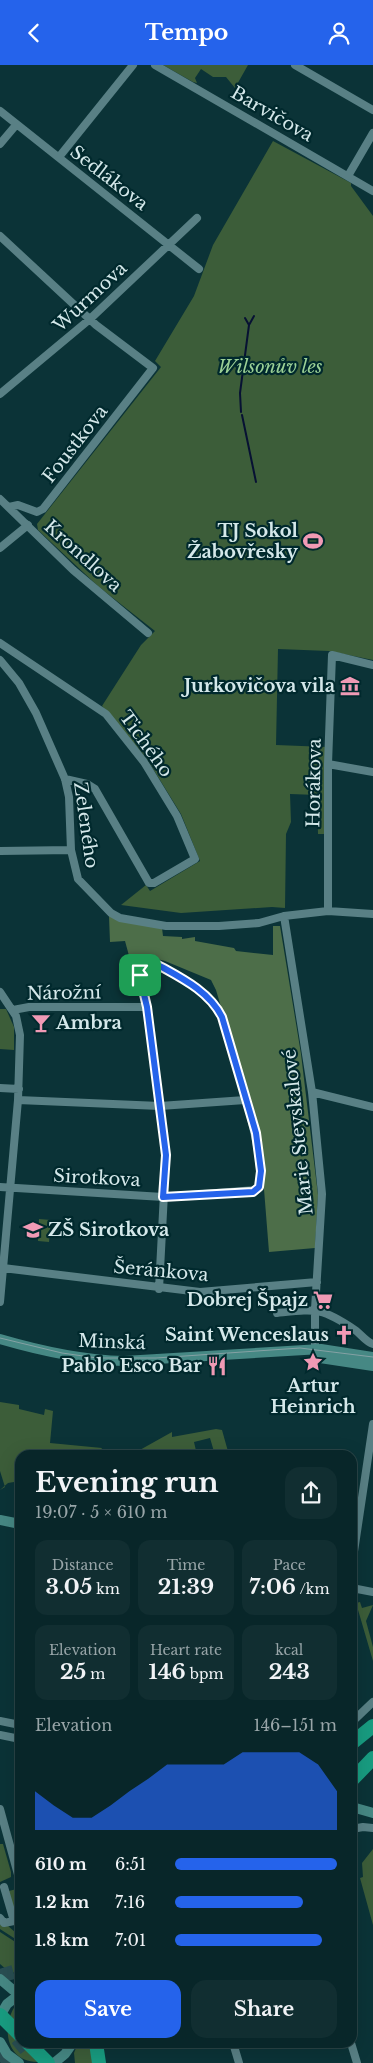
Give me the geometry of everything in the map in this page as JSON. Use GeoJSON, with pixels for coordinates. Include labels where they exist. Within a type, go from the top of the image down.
{"type":"FeatureCollection","features":[{"type":"Feature","properties":{"kind":"highway"},"geometry":{"type":"LineString","coordinates":[[357,1736],[373,1726]]}},
{"type":"Feature","properties":{"kind":"highway"},"geometry":{"type":"LineString","coordinates":[[357,1739],[373,1726]]}},
{"type":"Feature","properties":{"kind":"highway"},"geometry":{"type":"LineString","coordinates":[[357,1762],[373,1748]]}},
{"type":"Feature","properties":{"kind":"highway"},"geometry":{"type":"LineString","coordinates":[[357,1775],[373,1758]]}},
{"type":"Feature","properties":{"kind":"highway"},"geometry":{"type":"LineString","coordinates":[[1,2014],[15,2029]]}},
{"type":"Feature","properties":{"kind":"highway"},"geometry":{"type":"LineString","coordinates":[[33,2048],[48,2063]]}},
{"type":"Feature","properties":{"kind":"highway"},"geometry":{"type":"LineString","coordinates":[[45,2048],[53,2063]]}},
{"type":"Feature","properties":{"kind":"highway"},"geometry":{"type":"LineString","coordinates":[[97,2048],[99,2063]]}},
{"type":"Feature","properties":{"kind":"street"},"geometry":{"type":"LineString","coordinates":[[59,157],[133,65]]}},
{"type":"Feature","properties":{"kind":"street","name":"Barvičova"},"geometry":{"type":"LineString","coordinates":[[154,65],[373,191]]}},
{"type":"Feature","properties":{"kind":"street"},"geometry":{"type":"LineString","coordinates":[[295,65],[373,110]]}},
{"type":"Feature","properties":{"kind":"street","name":"Sedlákova"},"geometry":{"type":"LineString","coordinates":[[0,111],[199,269]]}},
{"type":"Feature","properties":{"kind":"street"},"geometry":{"type":"LineString","coordinates":[[0,144],[16,125]]}},
{"type":"Feature","properties":{"kind":"street"},"geometry":{"type":"LineString","coordinates":[[348,177],[373,133]]}},
{"type":"Feature","properties":{"kind":"street","name":"Wurmova"},"geometry":{"type":"LineString","coordinates":[[0,394],[90,319],[197,218]]}},
{"type":"Feature","properties":{"kind":"street"},"geometry":{"type":"LineString","coordinates":[[0,236],[90,319]]}},
{"type":"Feature","properties":{"kind":"street","name":"Foustkova"},"geometry":{"type":"LineString","coordinates":[[9,507],[18,505],[37,512],[43,509],[153,368],[90,319]]}},
{"type":"Feature","properties":{"kind":"street","name":"Krondlova"},"geometry":{"type":"LineString","coordinates":[[0,499],[73,569],[148,633]]}},
{"type":"Feature","properties":{"kind":"street"},"geometry":{"type":"LineString","coordinates":[[0,548],[28,525]]}},
{"type":"Feature","properties":{"kind":"street","name":"Tichého"},"geometry":{"type":"LineString","coordinates":[[0,643],[106,714],[144,762],[177,816],[194,859],[154,883],[149,883],[95,789],[87,784],[65,779]]}},
{"type":"Feature","properties":{"kind":"street","name":"Horákova"},"geometry":{"type":"LineString","coordinates":[[328,911],[328,764],[332,658],[373,665]]}},
{"type":"Feature","properties":{"kind":"street","name":"Zeleného"},"geometry":{"type":"LineString","coordinates":[[0,660],[19,683],[36,713],[65,779],[69,797],[71,850],[78,879],[97,899],[120,918],[166,926],[219,926],[258,923],[284,916],[328,911],[373,914]]}},
{"type":"Feature","properties":{"kind":"street"},"geometry":{"type":"LineString","coordinates":[[328,764],[373,772]]}},
{"type":"Feature","properties":{"kind":"street"},"geometry":{"type":"LineString","coordinates":[[0,851],[71,850]]}},
{"type":"Feature","properties":{"kind":"street","name":"Marie Steyskalové"},"geometry":{"type":"LineString","coordinates":[[284,916],[312,1092],[322,1194],[315,1309],[315,1351]]}},
{"type":"Feature","properties":{"kind":"street"},"geometry":{"type":"LineString","coordinates":[[18,1099],[160,1106],[245,1100],[218,1007],[203,992],[151,961],[144,959],[137,965],[147,1007],[160,1106],[166,1155],[159,1289]]}},
{"type":"Feature","properties":{"kind":"street"},"geometry":{"type":"LineString","coordinates":[[0,992],[13,1010],[20,1029],[19,1089],[0,1302]]}},
{"type":"Feature","properties":{"kind":"street","name":"Nárožní"},"geometry":{"type":"LineString","coordinates":[[13,1010],[29,1007],[147,1007]]}},
{"type":"Feature","properties":{"kind":"street"},"geometry":{"type":"LineString","coordinates":[[0,1088],[19,1089]]}},
{"type":"Feature","properties":{"kind":"street"},"geometry":{"type":"LineString","coordinates":[[312,1092],[373,1107]]}},
{"type":"Feature","properties":{"kind":"street","name":"Sirotkova"},"geometry":{"type":"LineString","coordinates":[[0,1187],[163,1197],[253,1192],[259,1187],[261,1171],[256,1133],[245,1100]]}},
{"type":"Feature","properties":{"kind":"street","name":"Šeránkova"},"geometry":{"type":"LineString","coordinates":[[3,1268],[159,1289],[200,1292],[317,1282]]}},
{"type":"Feature","properties":{"kind":"street"},"geometry":{"type":"LineString","coordinates":[[277,1313],[315,1309],[323,1311],[353,1328],[373,1344]]}},
{"type":"Feature","properties":{"kind":"street","name":"Minská"},"geometry":{"type":"LineString","coordinates":[[0,1339],[77,1358],[124,1361],[315,1351],[321,1349],[373,1357]]}},
{"type":"Feature","properties":{"kind":"street"},"geometry":{"type":"LineString","coordinates":[[315,1351],[320,1358],[373,1366]]}},
{"type":"Feature","properties":{"kind":"street"},"geometry":{"type":"LineString","coordinates":[[357,1531],[373,1424]]}},
{"type":"Feature","properties":{"kind":"street"},"geometry":{"type":"LineString","coordinates":[[0,1520],[15,1523]]}},
{"type":"Feature","properties":{"kind":"street"},"geometry":{"type":"LineString","coordinates":[[357,1589],[373,1592]]}},
{"type":"Feature","properties":{"kind":"street"},"geometry":{"type":"LineString","coordinates":[[357,1717],[373,1702]]}},
{"type":"Feature","properties":{"kind":"street"},"geometry":{"type":"LineString","coordinates":[[0,1721],[15,1724]]}},
{"type":"Feature","properties":{"kind":"street"},"geometry":{"type":"LineString","coordinates":[[0,1735],[15,1738]]}},
{"type":"Feature","properties":{"kind":"street"},"geometry":{"type":"LineString","coordinates":[[357,1808],[373,1813]]}},
{"type":"Feature","properties":{"kind":"street"},"geometry":{"type":"LineString","coordinates":[[0,1809],[15,1864]]}},
{"type":"Feature","properties":{"kind":"street"},"geometry":{"type":"LineString","coordinates":[[357,1828],[373,1829]]}},
{"type":"Feature","properties":{"kind":"street"},"geometry":{"type":"LineString","coordinates":[[0,1918],[4,1923],[14,1921],[2,1887],[15,1884]]}},
{"type":"Feature","properties":{"kind":"street"},"geometry":{"type":"LineString","coordinates":[[0,1979],[15,1991]]}},
{"type":"Feature","properties":{"kind":"street"},"geometry":{"type":"LineString","coordinates":[[0,1995],[3,2006],[1,2014]]}},
{"type":"Feature","properties":{"kind":"street"},"geometry":{"type":"LineString","coordinates":[[1,2014],[15,1997]]}},
{"type":"Feature","properties":{"kind":"street"},"geometry":{"type":"LineString","coordinates":[[0,2042],[0,2052]]}},
{"type":"Feature","properties":{"kind":"street"},"geometry":{"type":"LineString","coordinates":[[0,2042],[7,2054],[18,2063]]}},
{"type":"Feature","properties":{"kind":"street"},"geometry":{"type":"LineString","coordinates":[[53,2063],[65,2054],[69,2048]]}},
{"type":"Feature","properties":{"kind":"street"},"geometry":{"type":"LineString","coordinates":[[70,2063],[72,2048]]}},
{"type":"Feature","properties":{"kind":"street"},"geometry":{"type":"LineString","coordinates":[[235,2048],[239,2063]]}},
{"type":"Feature","properties":{"kind":"street"},"geometry":{"type":"LineString","coordinates":[[352,2048],[357,2063]]}},
{"type":"Feature","properties":{"kind":"street"},"geometry":{"type":"LineString","coordinates":[[0,2063],[9,2061],[18,2063]]}},
{"type":"Feature","properties":{"kind":"green space"},"geometry":{"type":"Polygon","coordinates":[[[163,65],[248,65],[235,88],[226,77],[213,77],[201,69],[195,78],[197,83],[163,65]]]}},
{"type":"Feature","properties":{"kind":"green space","name":"Wilsonův les"},"geometry":{"type":"Polygon","coordinates":[[[273,141],[351,183],[351,186],[373,216],[373,660],[329,651],[278,649],[276,745],[327,747],[326,834],[318,834],[317,795],[290,794],[291,822],[286,834],[285,908],[272,907],[181,913],[121,905],[146,885],[150,891],[200,861],[181,814],[147,759],[102,706],[141,645],[155,631],[99,587],[38,530],[37,524],[161,367],[155,361],[194,296],[213,245],[273,141]]]}},
{"type":"Feature","properties":{"kind":"green space"},"geometry":{"type":"Polygon","coordinates":[[[109,916],[162,928],[163,936],[182,937],[182,939],[195,937],[195,941],[234,948],[236,951],[273,955],[273,926],[280,926],[301,1054],[318,1195],[315,1248],[269,1252],[260,1139],[216,990],[211,980],[165,961],[145,956],[131,963],[125,941],[110,942],[109,916]]]}},
{"type":"Feature","properties":{"kind":"green space"},"geometry":{"type":"Polygon","coordinates":[[[0,1009],[6,1009],[14,1027],[14,1050],[0,1049],[0,1009]]]}},
{"type":"Feature","properties":{"kind":"green space"},"geometry":{"type":"Polygon","coordinates":[[[39,1219],[51,1220],[49,1242],[38,1241],[39,1219]]]}},
{"type":"Feature","properties":{"kind":"green space"},"geometry":{"type":"Polygon","coordinates":[[[0,1402],[19,1405],[19,1409],[44,1415],[45,1409],[53,1411],[50,1443],[102,1448],[101,1450],[15,1450],[15,1482],[8,1483],[5,1486],[0,1471],[0,1402]]]}},
{"type":"Feature","properties":{"kind":"green space"},"geometry":{"type":"Polygon","coordinates":[[[216,1429],[222,1430],[228,1450],[214,1450],[210,1438],[194,1442],[196,1450],[140,1450],[172,1432],[172,1437],[216,1429]]]}},
{"type":"Feature","properties":{"kind":"green space"},"geometry":{"type":"Polygon","coordinates":[[[360,1602],[362,1608],[373,1605],[366,1621],[373,1647],[373,1661],[357,1606],[357,1603],[360,1602]]]}},
{"type":"Feature","properties":{"kind":"green space"},"geometry":{"type":"Polygon","coordinates":[[[0,1844],[3,1844],[11,1877],[0,1882],[0,1844]]]}},
{"type":"Feature","properties":{"kind":"green space"},"geometry":{"type":"Polygon","coordinates":[[[373,1849],[373,1925],[360,1878],[363,1877],[362,1863],[373,1849]]]}},
{"type":"Feature","properties":{"kind":"green space"},"geometry":{"type":"Polygon","coordinates":[[[15,1889],[15,1919],[8,1896],[9,1891],[15,1889]]]}},
{"type":"Feature","properties":{"kind":"green space"},"geometry":{"type":"Polygon","coordinates":[[[0,1925],[7,1925],[15,1932],[15,1939],[0,1929],[0,1925]]]}},
{"type":"Feature","properties":{"kind":"green space"},"geometry":{"type":"Polygon","coordinates":[[[0,1932],[15,1942],[15,1973],[7,1970],[0,1964],[0,1932]]]}},
{"type":"Feature","properties":{"kind":"green space"},"geometry":{"type":"Polygon","coordinates":[[[15,2007],[15,2048],[37,2048],[39,2062],[18,2056],[12,2048],[8,2039],[8,2029],[9,2018],[15,2007]]]}},
{"type":"Feature","properties":{"kind":"green space"},"geometry":{"type":"Polygon","coordinates":[[[76,2048],[93,2048],[95,2063],[75,2063],[74,2053],[76,2048]]]}},
{"type":"Feature","properties":{"kind":"waterway"},"geometry":{"type":"LineString","coordinates":[[249,325],[254,316]]}},
{"type":"Feature","properties":{"kind":"waterway"},"geometry":{"type":"LineString","coordinates":[[241,412],[240,393],[249,325],[245,318]]}},
{"type":"Feature","properties":{"kind":"waterway"},"geometry":{"type":"LineString","coordinates":[[242,415],[256,482]]}},
{"type":"Feature","properties":{"kind":"tunnel"},"geometry":{"type":"LineString","coordinates":[[0,1976],[15,1972]]}},
{"type":"Feature","properties":{"kind":"tunnel"},"geometry":{"type":"LineString","coordinates":[[0,2062],[17,2048]]}},
{"type":"Feature","properties":{"kind":"tram line"},"geometry":{"type":"LineString","coordinates":[[0,1338],[62,1353],[97,1358],[156,1358],[300,1348],[373,1357]]}},
{"type":"Feature","properties":{"kind":"place","name":"TJ Sokol Žabovřesky"},"geometry":{"type":"Point","coordinates":[313,541]}},
{"type":"Feature","properties":{"kind":"place","name":"Jurkovičova vila"},"geometry":{"type":"Point","coordinates":[350,686]}},
{"type":"Feature","properties":{"kind":"place","name":"Ambra"},"geometry":{"type":"Point","coordinates":[41,1023]}},
{"type":"Feature","properties":{"kind":"place","name":"ZŠ Sirotkova"},"geometry":{"type":"Point","coordinates":[33,1230]}},
{"type":"Feature","properties":{"kind":"place","name":"Dobrej Špajz"},"geometry":{"type":"Point","coordinates":[323,1300]}},
{"type":"Feature","properties":{"kind":"place","name":"Saint Wenceslaus"},"geometry":{"type":"Point","coordinates":[344,1335]}},
{"type":"Feature","properties":{"kind":"place","name":"Artur Heinrich"},"geometry":{"type":"Point","coordinates":[313,1362]}},
{"type":"Feature","properties":{"kind":"place","name":"Pablo Esco Bar"},"geometry":{"type":"Point","coordinates":[217,1366]}},
{"type":"Feature","properties":{"kind":"route"},"geometry":{"type":"LineString","coordinates":[[144,959],[151,961],[203,992],[218,1007],[256,1133],[261,1171],[259,1187],[253,1192],[163,1197],[166,1155],[147,1007],[140,975],[137,965],[144,959]]}}]}
